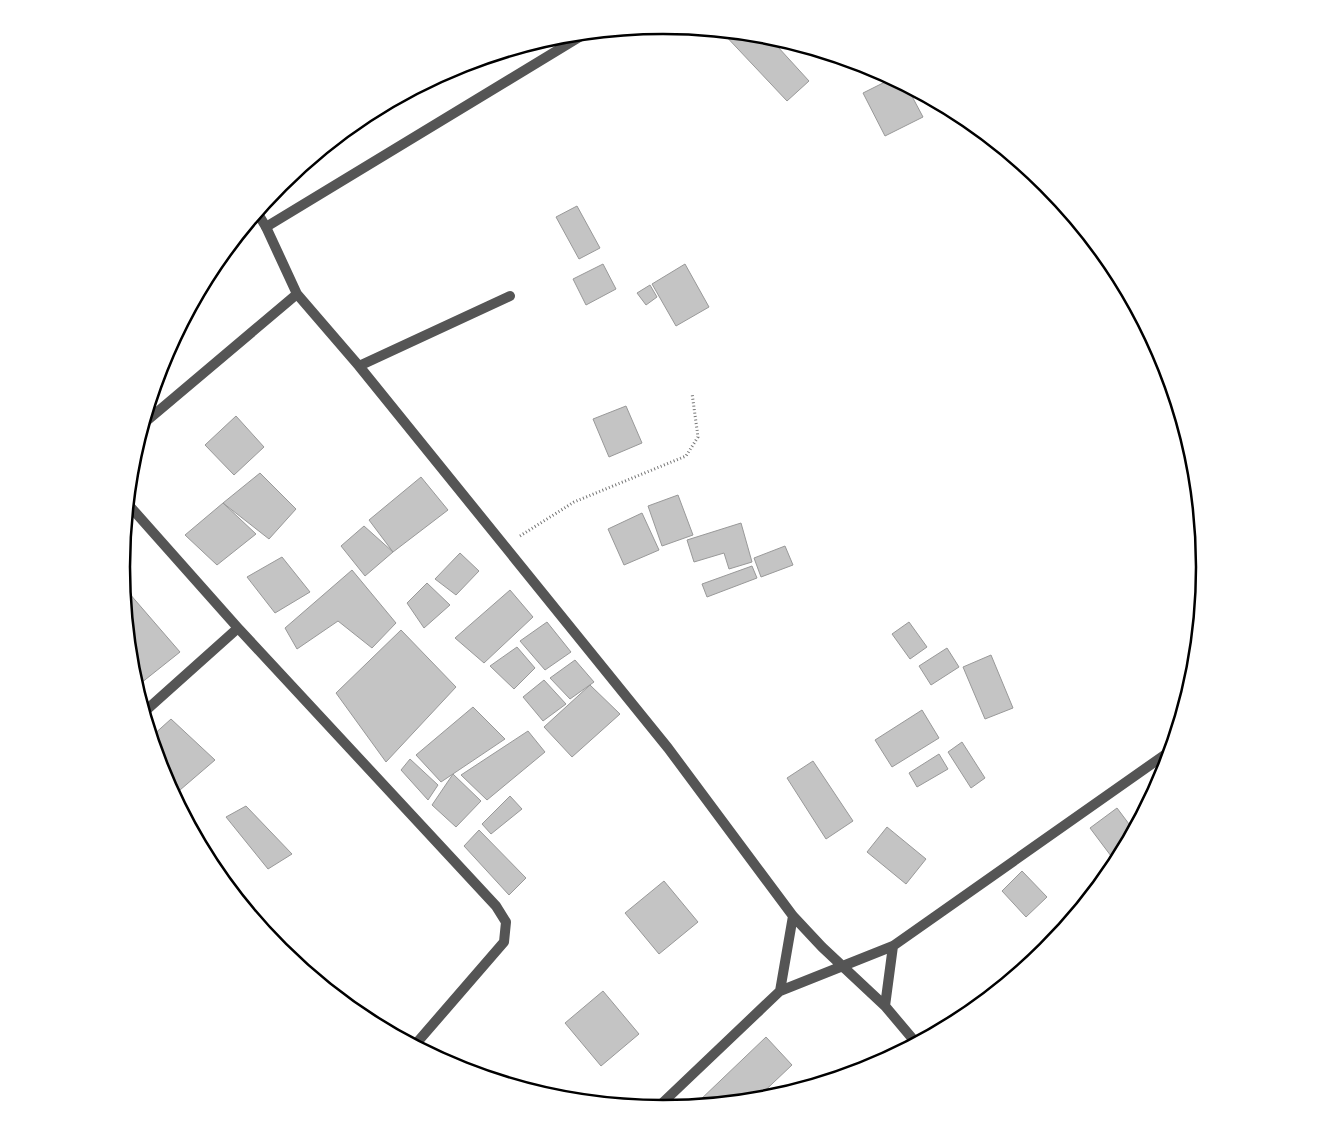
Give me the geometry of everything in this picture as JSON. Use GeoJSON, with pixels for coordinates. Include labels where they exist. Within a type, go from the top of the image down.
{"type":"FeatureCollection","features":[{"type":"Feature","properties":{"kind":"street"},"geometry":{"type":"LineString","coordinates":[[266,227],[571,42]]}},
{"type":"Feature","properties":{"kind":"street"},"geometry":{"type":"LineString","coordinates":[[261,218],[297,294],[359,366],[668,748],[793,916],[842,967],[884,1006],[913,1039]]}},
{"type":"Feature","properties":{"kind":"street"},"geometry":{"type":"LineString","coordinates":[[152,417],[297,294]]}},
{"type":"Feature","properties":{"kind":"street"},"geometry":{"type":"LineString","coordinates":[[359,366],[510,296]]}},
{"type":"Feature","properties":{"kind":"street"},"geometry":{"type":"LineString","coordinates":[[133,510],[238,628],[496,906],[506,922],[504,942],[418,1041]]}},
{"type":"Feature","properties":{"kind":"street"},"geometry":{"type":"LineString","coordinates":[[149,708],[238,628]]}},
{"type":"Feature","properties":{"kind":"street"},"geometry":{"type":"LineString","coordinates":[[664,1101],[780,991],[893,946],[1163,756]]}},
{"type":"Feature","properties":{"kind":"street"},"geometry":{"type":"LineString","coordinates":[[780,991],[793,916]]}},
{"type":"Feature","properties":{"kind":"street"},"geometry":{"type":"LineString","coordinates":[[884,1006],[893,946]]}},
{"type":"Feature","properties":{"kind":"path"},"geometry":{"type":"LineString","coordinates":[[504,547],[574,502],[686,456],[698,436],[692,393]]}},
{"type":"Feature","properties":{"kind":"building"},"geometry":{"type":"Polygon","coordinates":[[[727,37],[777,46],[809,81],[787,101],[727,37]]]}},
{"type":"Feature","properties":{"kind":"building"},"geometry":{"type":"Polygon","coordinates":[[[885,82],[911,95],[923,117],[885,136],[863,93],[885,82]]]}},
{"type":"Feature","properties":{"kind":"building"},"geometry":{"type":"Polygon","coordinates":[[[577,206],[600,248],[579,259],[556,217],[577,206]]]}},
{"type":"Feature","properties":{"kind":"building"},"geometry":{"type":"Polygon","coordinates":[[[603,264],[616,289],[586,305],[573,279],[603,264]]]}},
{"type":"Feature","properties":{"kind":"building"},"geometry":{"type":"Polygon","coordinates":[[[685,264],[709,307],[676,326],[652,284],[685,264]]]}},
{"type":"Feature","properties":{"kind":"building"},"geometry":{"type":"Polygon","coordinates":[[[650,285],[657,297],[646,305],[637,293],[650,285]]]}},
{"type":"Feature","properties":{"kind":"building"},"geometry":{"type":"Polygon","coordinates":[[[626,406],[642,443],[609,457],[593,419],[626,406]]]}},
{"type":"Feature","properties":{"kind":"building"},"geometry":{"type":"Polygon","coordinates":[[[236,416],[264,447],[234,475],[205,445],[236,416]]]}},
{"type":"Feature","properties":{"kind":"building"},"geometry":{"type":"Polygon","coordinates":[[[260,473],[296,509],[269,539],[223,503],[260,473]]]}},
{"type":"Feature","properties":{"kind":"building"},"geometry":{"type":"Polygon","coordinates":[[[421,477],[448,510],[393,552],[369,520],[421,477]]]}},
{"type":"Feature","properties":{"kind":"building"},"geometry":{"type":"Polygon","coordinates":[[[678,495],[693,535],[662,546],[648,506],[678,495]]]}},
{"type":"Feature","properties":{"kind":"building"},"geometry":{"type":"Polygon","coordinates":[[[223,503],[256,534],[217,565],[185,535],[223,503]]]}},
{"type":"Feature","properties":{"kind":"building"},"geometry":{"type":"Polygon","coordinates":[[[642,513],[659,550],[624,565],[608,529],[642,513]]]}},
{"type":"Feature","properties":{"kind":"building"},"geometry":{"type":"Polygon","coordinates":[[[741,523],[752,562],[729,569],[724,553],[694,562],[687,540],[741,523]]]}},
{"type":"Feature","properties":{"kind":"building"},"geometry":{"type":"Polygon","coordinates":[[[364,526],[393,552],[365,576],[341,546],[364,526]]]}},
{"type":"Feature","properties":{"kind":"building"},"geometry":{"type":"Polygon","coordinates":[[[785,546],[793,565],[761,577],[754,558],[785,546]]]}},
{"type":"Feature","properties":{"kind":"building"},"geometry":{"type":"Polygon","coordinates":[[[460,553],[479,571],[456,595],[435,579],[460,553]]]}},
{"type":"Feature","properties":{"kind":"building"},"geometry":{"type":"Polygon","coordinates":[[[282,557],[310,592],[275,613],[247,577],[282,557]]]}},
{"type":"Feature","properties":{"kind":"building"},"geometry":{"type":"Polygon","coordinates":[[[752,566],[757,578],[707,597],[702,584],[752,566]]]}},
{"type":"Feature","properties":{"kind":"building"},"geometry":{"type":"Polygon","coordinates":[[[352,570],[396,623],[372,648],[338,621],[297,649],[285,628],[352,570]]]}},
{"type":"Feature","properties":{"kind":"building"},"geometry":{"type":"Polygon","coordinates":[[[427,583],[450,605],[424,628],[407,603],[427,583]]]}},
{"type":"Feature","properties":{"kind":"building"},"geometry":{"type":"Polygon","coordinates":[[[510,590],[533,617],[484,663],[455,638],[510,590]]]}},
{"type":"Feature","properties":{"kind":"building"},"geometry":{"type":"Polygon","coordinates":[[[131,595],[180,652],[142,682],[134,637],[131,595]]]}},
{"type":"Feature","properties":{"kind":"building"},"geometry":{"type":"Polygon","coordinates":[[[547,622],[571,652],[545,670],[520,641],[547,622]]]}},
{"type":"Feature","properties":{"kind":"building"},"geometry":{"type":"Polygon","coordinates":[[[909,622],[927,647],[910,659],[892,634],[909,622]]]}},
{"type":"Feature","properties":{"kind":"building"},"geometry":{"type":"Polygon","coordinates":[[[401,630],[456,687],[386,762],[336,693],[401,630]]]}},
{"type":"Feature","properties":{"kind":"building"},"geometry":{"type":"Polygon","coordinates":[[[517,647],[535,668],[514,689],[490,666],[517,647]]]}},
{"type":"Feature","properties":{"kind":"building"},"geometry":{"type":"Polygon","coordinates":[[[947,648],[959,667],[931,685],[919,666],[947,648]]]}},
{"type":"Feature","properties":{"kind":"building"},"geometry":{"type":"Polygon","coordinates":[[[991,655],[1013,708],[985,719],[963,667],[991,655]]]}},
{"type":"Feature","properties":{"kind":"building"},"geometry":{"type":"Polygon","coordinates":[[[575,660],[594,682],[570,699],[550,678],[575,660]]]}},
{"type":"Feature","properties":{"kind":"building"},"geometry":{"type":"Polygon","coordinates":[[[544,680],[566,704],[543,721],[523,697],[544,680]]]}},
{"type":"Feature","properties":{"kind":"building"},"geometry":{"type":"Polygon","coordinates":[[[590,685],[620,714],[572,757],[544,727],[590,685]]]}},
{"type":"Feature","properties":{"kind":"building"},"geometry":{"type":"Polygon","coordinates":[[[473,707],[505,739],[441,782],[416,755],[473,707]]]}},
{"type":"Feature","properties":{"kind":"building"},"geometry":{"type":"Polygon","coordinates":[[[922,710],[939,738],[892,767],[875,740],[922,710]]]}},
{"type":"Feature","properties":{"kind":"building"},"geometry":{"type":"Polygon","coordinates":[[[171,719],[215,760],[179,791],[156,732],[171,719]]]}},
{"type":"Feature","properties":{"kind":"building"},"geometry":{"type":"Polygon","coordinates":[[[528,731],[545,752],[487,800],[461,775],[528,731]]]}},
{"type":"Feature","properties":{"kind":"building"},"geometry":{"type":"Polygon","coordinates":[[[962,742],[985,778],[971,788],[948,752],[962,742]]]}},
{"type":"Feature","properties":{"kind":"building"},"geometry":{"type":"Polygon","coordinates":[[[939,754],[948,769],[917,787],[909,773],[939,754]]]}},
{"type":"Feature","properties":{"kind":"building"},"geometry":{"type":"Polygon","coordinates":[[[410,759],[438,785],[428,800],[401,770],[410,759]]]}},
{"type":"Feature","properties":{"kind":"building"},"geometry":{"type":"Polygon","coordinates":[[[813,761],[853,821],[826,839],[787,778],[813,761]]]}},
{"type":"Feature","properties":{"kind":"building"},"geometry":{"type":"Polygon","coordinates":[[[453,774],[481,801],[456,827],[432,805],[453,774]]]}},
{"type":"Feature","properties":{"kind":"building"},"geometry":{"type":"Polygon","coordinates":[[[510,796],[522,809],[491,834],[482,824],[510,796]]]}},
{"type":"Feature","properties":{"kind":"building"},"geometry":{"type":"Polygon","coordinates":[[[246,806],[292,854],[268,869],[226,817],[246,806]]]}},
{"type":"Feature","properties":{"kind":"building"},"geometry":{"type":"Polygon","coordinates":[[[1117,808],[1130,826],[1112,857],[1090,828],[1117,808]]]}},
{"type":"Feature","properties":{"kind":"building"},"geometry":{"type":"Polygon","coordinates":[[[887,827],[926,859],[906,884],[867,852],[887,827]]]}},
{"type":"Feature","properties":{"kind":"building"},"geometry":{"type":"Polygon","coordinates":[[[479,830],[526,878],[509,895],[464,846],[479,830]]]}},
{"type":"Feature","properties":{"kind":"building"},"geometry":{"type":"Polygon","coordinates":[[[1022,871],[1047,897],[1026,917],[1002,891],[1022,871]]]}},
{"type":"Feature","properties":{"kind":"building"},"geometry":{"type":"Polygon","coordinates":[[[664,881],[698,922],[659,954],[625,913],[664,881]]]}},
{"type":"Feature","properties":{"kind":"building"},"geometry":{"type":"Polygon","coordinates":[[[603,991],[639,1034],[601,1066],[565,1023],[603,991]]]}},
{"type":"Feature","properties":{"kind":"building"},"geometry":{"type":"Polygon","coordinates":[[[766,1037],[792,1065],[764,1092],[700,1100],[766,1037]]]}}]}
